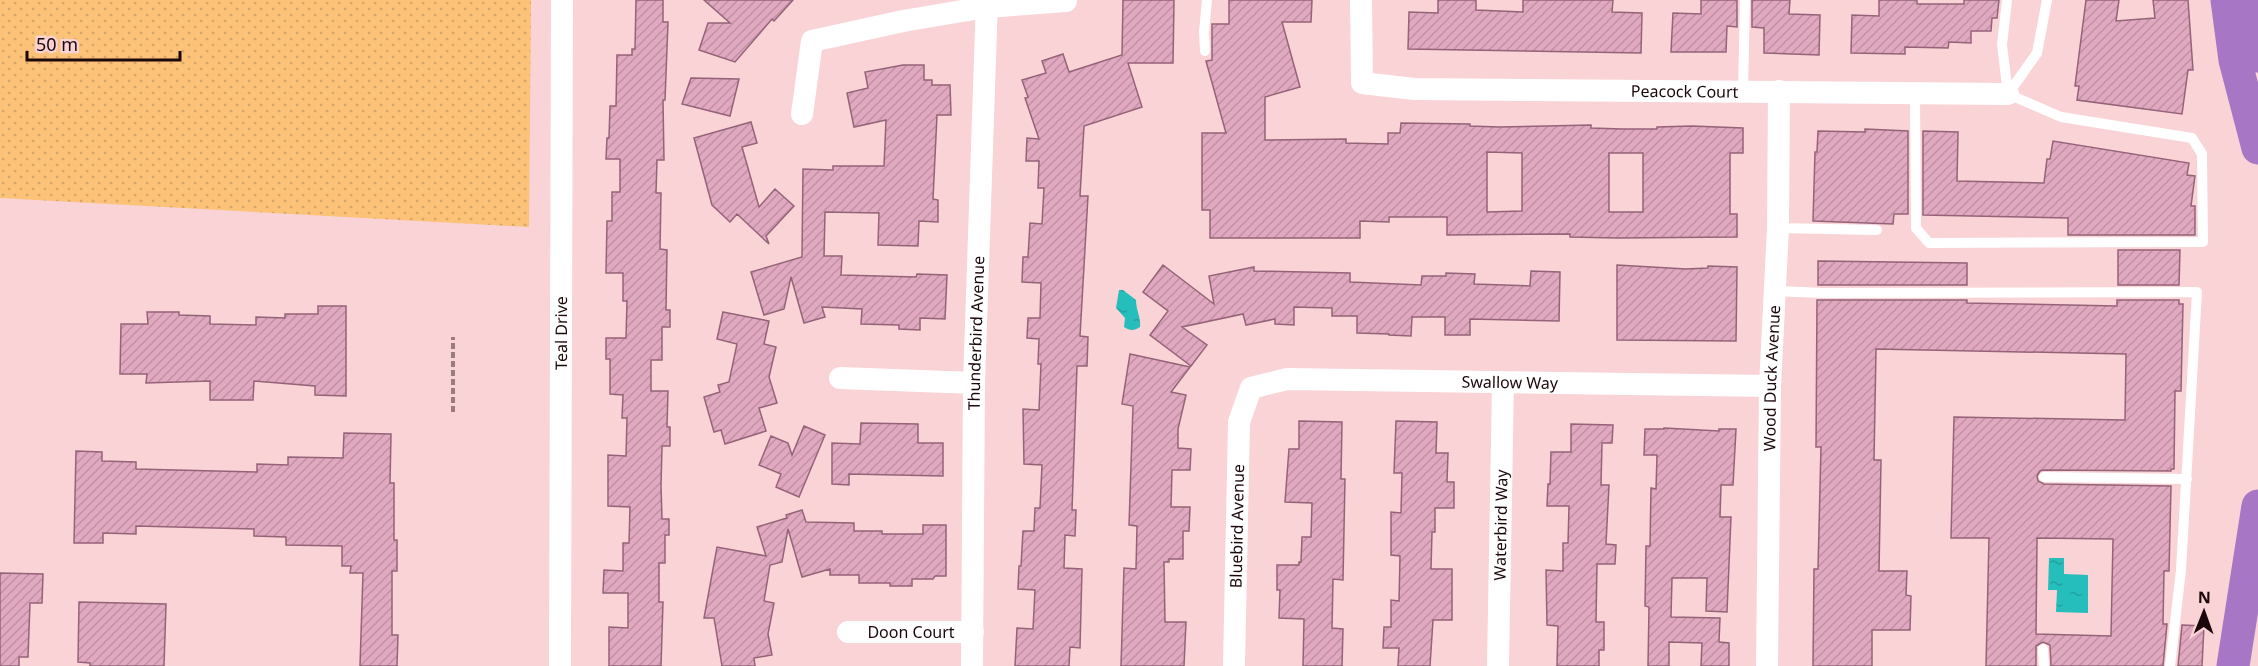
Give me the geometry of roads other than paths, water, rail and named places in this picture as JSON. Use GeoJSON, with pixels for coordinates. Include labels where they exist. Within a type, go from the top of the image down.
{"type":"FeatureCollection","features":[{"type":"Feature","properties":{"kind":"highway"},"geometry":{"type":"LineString","coordinates":[[2227,0],[2235,60],[2258,148]]}},
{"type":"Feature","properties":{"kind":"highway"},"geometry":{"type":"LineString","coordinates":[[2255,0],[2258,56]]}},
{"type":"Feature","properties":{"kind":"highway"},"geometry":{"type":"LineString","coordinates":[[2233,666],[2258,506]]}},
{"type":"Feature","properties":{"kind":"street","name":"Teal Drive"},"geometry":{"type":"LineString","coordinates":[[560,666],[562,0]]}},
{"type":"Feature","properties":{"kind":"street","name":"Peacock Court"},"geometry":{"type":"LineString","coordinates":[[1361,0],[1362,83],[1414,89],[2008,94]]}},
{"type":"Feature","properties":{"kind":"street"},"geometry":{"type":"LineString","coordinates":[[802,114],[812,41],[987,4],[1066,1]]}},
{"type":"Feature","properties":{"kind":"street","name":"Thunderbird Avenue"},"geometry":{"type":"LineString","coordinates":[[972,666],[974,382],[987,4]]}},
{"type":"Feature","properties":{"kind":"street","name":"Wood Duck Avenue"},"geometry":{"type":"LineString","coordinates":[[1767,666],[1770,386],[1778,228],[1779,91]]}},
{"type":"Feature","properties":{"kind":"street"},"geometry":{"type":"LineString","coordinates":[[840,378],[974,382]]}},
{"type":"Feature","properties":{"kind":"street","name":"Swallow Way"},"geometry":{"type":"LineString","coordinates":[[1251,388],[1287,379],[1770,386]]}},
{"type":"Feature","properties":{"kind":"street","name":"Waterbird Way"},"geometry":{"type":"LineString","coordinates":[[1498,666],[1503,383]]}},
{"type":"Feature","properties":{"kind":"street","name":"Bluebird Avenue"},"geometry":{"type":"LineString","coordinates":[[1234,666],[1239,422],[1251,388]]}},
{"type":"Feature","properties":{"kind":"street","name":"Doon Court"},"geometry":{"type":"LineString","coordinates":[[849,632],[973,632]]}},
{"type":"Feature","properties":{"kind":"lane"},"geometry":{"type":"LineString","coordinates":[[1205,51],[1207,0]]}},
{"type":"Feature","properties":{"kind":"lane"},"geometry":{"type":"LineString","coordinates":[[1743,91],[1745,0]]}},
{"type":"Feature","properties":{"kind":"lane"},"geometry":{"type":"LineString","coordinates":[[2007,0],[2002,45],[2008,94]]}},
{"type":"Feature","properties":{"kind":"lane"},"geometry":{"type":"LineString","coordinates":[[2008,94],[2037,53],[2047,0]]}},
{"type":"Feature","properties":{"kind":"lane"},"geometry":{"type":"LineString","coordinates":[[1915,93],[1916,228],[1929,243],[2203,242],[2202,154],[2192,138],[2061,117],[2008,94]]}},
{"type":"Feature","properties":{"kind":"lane"},"geometry":{"type":"LineString","coordinates":[[1778,228],[1877,230]]}},
{"type":"Feature","properties":{"kind":"lane"},"geometry":{"type":"LineString","coordinates":[[1775,291],[1824,293],[2197,292],[2181,570],[2170,666]]}},
{"type":"Feature","properties":{"kind":"lane"},"geometry":{"type":"LineString","coordinates":[[2044,477],[2187,478]]}},
{"type":"Feature","properties":{"kind":"lane"},"geometry":{"type":"LineString","coordinates":[[2043,649],[2043,666]]}},
{"type":"Feature","properties":{"kind":"water"},"geometry":{"type":"Polygon","coordinates":[[[1119,290],[1123,290],[1136,300],[1140,327],[1136,329],[1130,330],[1124,327],[1125,318],[1116,308],[1119,290]]]}},
{"type":"Feature","properties":{"kind":"water"},"geometry":{"type":"Polygon","coordinates":[[[2049,558],[2064,558],[2064,574],[2088,575],[2088,613],[2056,612],[2057,590],[2048,590],[2049,558]]]}}]}
